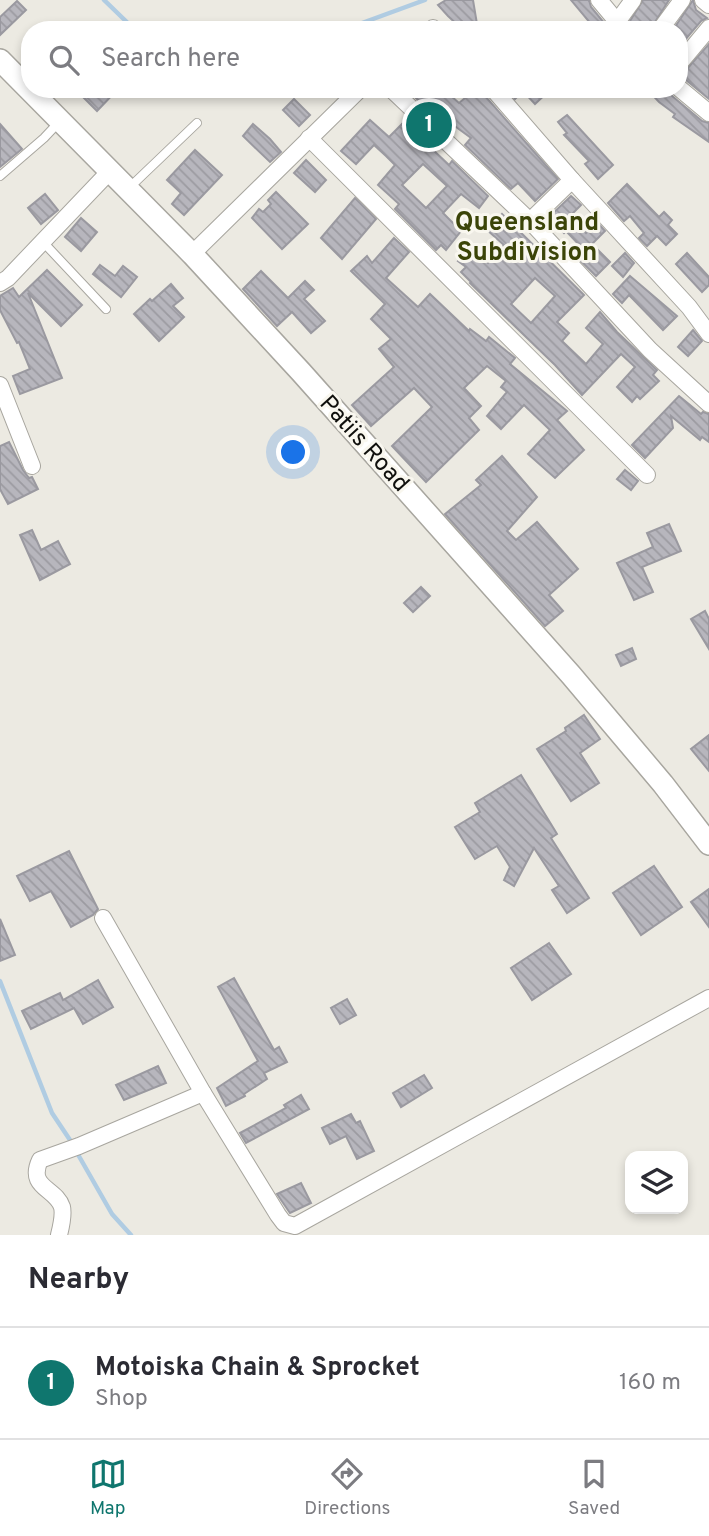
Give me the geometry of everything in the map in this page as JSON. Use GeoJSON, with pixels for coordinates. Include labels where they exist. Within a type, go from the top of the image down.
{"type":"FeatureCollection","features":[{"type":"Feature","properties":{"kind":"street"},"geometry":{"type":"LineString","coordinates":[[598,0],[617,21]]}},
{"type":"Feature","properties":{"kind":"street"},"geometry":{"type":"LineString","coordinates":[[623,21],[633,0]]}},
{"type":"Feature","properties":{"kind":"street"},"geometry":{"type":"LineString","coordinates":[[667,21],[682,0]]}},
{"type":"Feature","properties":{"kind":"street"},"geometry":{"type":"LineString","coordinates":[[703,0],[709,5]]}},
{"type":"Feature","properties":{"kind":"street"},"geometry":{"type":"LineString","coordinates":[[688,53],[709,28]]}},
{"type":"Feature","properties":{"kind":"street","name":"Patiis Road"},"geometry":{"type":"LineString","coordinates":[[0,60],[21,81]]}},
{"type":"Feature","properties":{"kind":"street"},"geometry":{"type":"LineString","coordinates":[[688,96],[704,109],[709,90]]}},
{"type":"Feature","properties":{"kind":"street","name":"Patiis Road"},"geometry":{"type":"LineString","coordinates":[[38,98],[192,254],[301,372],[571,675],[663,784],[709,844]]}},
{"type":"Feature","properties":{"kind":"street"},"geometry":{"type":"LineString","coordinates":[[192,254],[351,98]]}},
{"type":"Feature","properties":{"kind":"street"},"geometry":{"type":"LineString","coordinates":[[400,98],[530,221],[650,350],[709,404]]}},
{"type":"Feature","properties":{"kind":"street"},"geometry":{"type":"LineString","coordinates":[[501,98],[689,307],[709,334]]}},
{"type":"Feature","properties":{"kind":"street"},"geometry":{"type":"LineString","coordinates":[[309,138],[647,475]]}},
{"type":"Feature","properties":{"kind":"street"},"geometry":{"type":"LineString","coordinates":[[0,284],[110,171]]}},
{"type":"Feature","properties":{"kind":"street"},"geometry":{"type":"LineString","coordinates":[[530,221],[572,180]]}},
{"type":"Feature","properties":{"kind":"street"},"geometry":{"type":"LineString","coordinates":[[0,385],[32,466]]}},
{"type":"Feature","properties":{"kind":"street"},"geometry":{"type":"LineString","coordinates":[[103,918],[203,1093],[278,1215],[284,1223],[295,1226],[709,998]]}},
{"type":"Feature","properties":{"kind":"street"},"geometry":{"type":"LineString","coordinates":[[59,1235],[63,1211],[61,1205],[38,1180],[37,1168],[42,1159],[75,1148],[203,1093]]}},
{"type":"Feature","properties":{"kind":"lane"},"geometry":{"type":"LineString","coordinates":[[0,176],[61,121]]}},
{"type":"Feature","properties":{"kind":"lane"},"geometry":{"type":"LineString","coordinates":[[128,190],[197,123]]}},
{"type":"Feature","properties":{"kind":"lane"},"geometry":{"type":"LineString","coordinates":[[43,242],[106,309]]}},
{"type":"Feature","properties":{"kind":"building"},"geometry":{"type":"Polygon","coordinates":[[[446,0],[473,0],[476,21],[453,21],[438,5],[446,0]]]}},
{"type":"Feature","properties":{"kind":"building"},"geometry":{"type":"Polygon","coordinates":[[[571,0],[589,0],[591,7],[603,21],[588,21],[571,0]]]}},
{"type":"Feature","properties":{"kind":"building"},"geometry":{"type":"Polygon","coordinates":[[[643,0],[669,0],[656,21],[630,21],[643,0]]]}},
{"type":"Feature","properties":{"kind":"building"},"geometry":{"type":"Polygon","coordinates":[[[693,0],[696,10],[707,18],[688,36],[688,21],[679,21],[693,0]]]}},
{"type":"Feature","properties":{"kind":"building"},"geometry":{"type":"Polygon","coordinates":[[[17,1],[26,10],[0,35],[0,17],[17,1]]]}},
{"type":"Feature","properties":{"kind":"building"},"geometry":{"type":"Polygon","coordinates":[[[709,44],[709,99],[688,82],[688,68],[709,44]]]}},
{"type":"Feature","properties":{"kind":"building"},"geometry":{"type":"Polygon","coordinates":[[[84,98],[109,98],[97,111],[84,98]]]}},
{"type":"Feature","properties":{"kind":"building"},"geometry":{"type":"Polygon","coordinates":[[[416,98],[453,98],[459,103],[465,98],[487,98],[558,179],[535,201],[518,183],[511,189],[465,145],[471,138],[452,124],[448,128],[416,98]]]}},
{"type":"Feature","properties":{"kind":"building"},"geometry":{"type":"Polygon","coordinates":[[[529,98],[541,98],[535,104],[529,98]]]}},
{"type":"Feature","properties":{"kind":"building"},"geometry":{"type":"Polygon","coordinates":[[[655,98],[674,98],[702,121],[709,123],[709,142],[673,117],[675,114],[655,98]]]}},
{"type":"Feature","properties":{"kind":"building"},"geometry":{"type":"Polygon","coordinates":[[[294,99],[310,115],[299,126],[283,110],[294,99]]]}},
{"type":"Feature","properties":{"kind":"building"},"geometry":{"type":"Polygon","coordinates":[[[567,115],[613,165],[598,179],[585,164],[589,161],[564,135],[567,133],[558,122],[567,115]]]}},
{"type":"Feature","properties":{"kind":"building"},"geometry":{"type":"Polygon","coordinates":[[[370,120],[389,137],[402,124],[419,140],[424,135],[434,144],[431,148],[449,165],[452,161],[488,196],[479,208],[461,194],[443,213],[461,231],[446,250],[441,245],[436,250],[395,209],[399,204],[378,185],[395,165],[374,145],[356,164],[341,151],[370,120]],[[423,164],[402,185],[426,208],[447,186],[423,164]]]}},
{"type":"Feature","properties":{"kind":"building"},"geometry":{"type":"Polygon","coordinates":[[[0,124],[22,149],[0,167],[0,124]]]}},
{"type":"Feature","properties":{"kind":"building"},"geometry":{"type":"Polygon","coordinates":[[[253,124],[281,152],[270,162],[243,136],[253,124]]]}},
{"type":"Feature","properties":{"kind":"building"},"geometry":{"type":"Polygon","coordinates":[[[195,150],[222,175],[184,215],[172,204],[181,193],[167,180],[195,150]]]}},
{"type":"Feature","properties":{"kind":"building"},"geometry":{"type":"Polygon","coordinates":[[[306,160],[326,180],[315,192],[294,173],[306,160]]]}},
{"type":"Feature","properties":{"kind":"building"},"geometry":{"type":"Polygon","coordinates":[[[627,184],[659,217],[664,212],[672,220],[668,225],[677,234],[666,245],[657,236],[647,246],[639,238],[644,233],[630,216],[624,221],[608,203],[627,184]]]}},
{"type":"Feature","properties":{"kind":"building"},"geometry":{"type":"Polygon","coordinates":[[[276,192],[308,224],[282,249],[252,218],[259,209],[263,212],[271,204],[268,200],[276,192]]]}},
{"type":"Feature","properties":{"kind":"building"},"geometry":{"type":"Polygon","coordinates":[[[45,194],[58,210],[41,224],[28,208],[45,194]]]}},
{"type":"Feature","properties":{"kind":"building"},"geometry":{"type":"Polygon","coordinates":[[[571,196],[581,205],[569,217],[586,233],[597,222],[605,231],[592,244],[610,262],[596,276],[578,258],[585,251],[549,217],[571,196]]]}},
{"type":"Feature","properties":{"kind":"building"},"geometry":{"type":"Polygon","coordinates":[[[355,198],[376,219],[342,259],[321,238],[355,198]]]}},
{"type":"Feature","properties":{"kind":"building"},"geometry":{"type":"Polygon","coordinates":[[[502,214],[584,295],[557,322],[569,333],[562,341],[586,364],[603,344],[586,328],[600,312],[657,370],[653,375],[659,381],[640,399],[637,396],[632,402],[617,387],[635,367],[621,354],[582,395],[461,272],[466,267],[458,261],[472,246],[488,263],[504,245],[487,230],[502,214]],[[535,278],[511,304],[531,323],[555,296],[535,278]]]}},
{"type":"Feature","properties":{"kind":"building"},"geometry":{"type":"Polygon","coordinates":[[[81,218],[97,232],[81,251],[65,237],[81,218]]]}},
{"type":"Feature","properties":{"kind":"building"},"geometry":{"type":"Polygon","coordinates":[[[394,238],[409,252],[386,278],[418,307],[430,294],[469,331],[470,329],[486,341],[489,337],[515,358],[510,364],[567,411],[557,420],[584,450],[555,478],[528,454],[550,430],[524,405],[501,429],[487,416],[507,392],[501,387],[506,381],[487,366],[464,388],[481,406],[469,418],[479,430],[426,482],[392,446],[432,407],[414,388],[371,426],[352,405],[394,367],[379,349],[391,339],[371,319],[385,304],[351,271],[367,256],[372,263],[394,238]]]}},
{"type":"Feature","properties":{"kind":"building"},"geometry":{"type":"Polygon","coordinates":[[[625,253],[634,263],[623,277],[612,266],[625,253]]]}},
{"type":"Feature","properties":{"kind":"building"},"geometry":{"type":"Polygon","coordinates":[[[687,253],[709,277],[709,285],[702,292],[676,264],[687,253]]]}},
{"type":"Feature","properties":{"kind":"building"},"geometry":{"type":"Polygon","coordinates":[[[100,265],[115,276],[123,266],[137,277],[121,297],[93,274],[100,265]]]}},
{"type":"Feature","properties":{"kind":"building"},"geometry":{"type":"Polygon","coordinates":[[[47,270],[82,305],[61,326],[28,293],[62,378],[20,394],[13,376],[30,369],[19,342],[17,343],[0,310],[0,296],[13,288],[19,297],[47,270]]]}},
{"type":"Feature","properties":{"kind":"building"},"geometry":{"type":"Polygon","coordinates":[[[261,271],[288,298],[305,281],[314,290],[304,299],[325,321],[311,333],[292,312],[277,326],[243,289],[261,271]]]}},
{"type":"Feature","properties":{"kind":"building"},"geometry":{"type":"Polygon","coordinates":[[[630,276],[677,316],[663,330],[629,295],[622,303],[613,294],[630,276]]]}},
{"type":"Feature","properties":{"kind":"building"},"geometry":{"type":"Polygon","coordinates":[[[171,284],[183,298],[173,306],[184,317],[159,341],[134,314],[171,284]]]}},
{"type":"Feature","properties":{"kind":"building"},"geometry":{"type":"Polygon","coordinates":[[[693,330],[702,341],[688,356],[678,347],[693,330]]]}},
{"type":"Feature","properties":{"kind":"building"},"geometry":{"type":"Polygon","coordinates":[[[679,396],[701,414],[709,414],[709,442],[702,437],[700,440],[671,416],[673,428],[645,458],[632,445],[679,396]]]}},
{"type":"Feature","properties":{"kind":"building"},"geometry":{"type":"Polygon","coordinates":[[[9,442],[23,470],[29,478],[32,477],[38,489],[8,504],[0,489],[0,446],[9,442]]]}},
{"type":"Feature","properties":{"kind":"building"},"geometry":{"type":"Polygon","coordinates":[[[502,456],[537,497],[507,531],[516,540],[537,522],[578,569],[549,595],[563,611],[545,626],[445,514],[481,485],[476,480],[502,456]]]}},
{"type":"Feature","properties":{"kind":"building"},"geometry":{"type":"Polygon","coordinates":[[[625,470],[638,481],[631,490],[617,479],[625,470]]]}},
{"type":"Feature","properties":{"kind":"building"},"geometry":{"type":"Polygon","coordinates":[[[669,524],[681,551],[642,567],[653,592],[634,600],[617,563],[653,547],[647,533],[669,524]]]}},
{"type":"Feature","properties":{"kind":"building"},"geometry":{"type":"Polygon","coordinates":[[[32,530],[41,550],[58,541],[70,564],[40,580],[20,535],[32,530]]]}},
{"type":"Feature","properties":{"kind":"building"},"geometry":{"type":"Polygon","coordinates":[[[421,587],[430,596],[413,612],[404,603],[421,587]]]}},
{"type":"Feature","properties":{"kind":"building"},"geometry":{"type":"Polygon","coordinates":[[[705,611],[709,619],[709,649],[691,619],[705,611]]]}},
{"type":"Feature","properties":{"kind":"building"},"geometry":{"type":"Polygon","coordinates":[[[632,648],[636,659],[621,666],[616,655],[632,648]]]}},
{"type":"Feature","properties":{"kind":"building"},"geometry":{"type":"Polygon","coordinates":[[[584,715],[600,739],[580,753],[599,783],[571,801],[537,749],[566,731],[565,728],[584,715]]]}},
{"type":"Feature","properties":{"kind":"building"},"geometry":{"type":"Polygon","coordinates":[[[709,735],[709,771],[691,749],[709,735]]]}},
{"type":"Feature","properties":{"kind":"building"},"geometry":{"type":"Polygon","coordinates":[[[521,775],[557,834],[551,838],[589,898],[567,913],[552,890],[559,886],[534,848],[514,886],[504,880],[510,867],[497,846],[475,859],[455,827],[480,812],[475,803],[521,775]]]}},
{"type":"Feature","properties":{"kind":"building"},"geometry":{"type":"Polygon","coordinates":[[[69,851],[98,909],[93,915],[71,927],[51,891],[30,901],[17,876],[69,851]]]}},
{"type":"Feature","properties":{"kind":"building"},"geometry":{"type":"Polygon","coordinates":[[[654,866],[682,907],[641,935],[613,893],[654,866]]]}},
{"type":"Feature","properties":{"kind":"building"},"geometry":{"type":"Polygon","coordinates":[[[709,889],[709,927],[691,902],[709,889]]]}},
{"type":"Feature","properties":{"kind":"building"},"geometry":{"type":"Polygon","coordinates":[[[0,919],[15,955],[0,961],[0,919]]]}},
{"type":"Feature","properties":{"kind":"building"},"geometry":{"type":"Polygon","coordinates":[[[549,943],[571,974],[532,1000],[511,968],[549,943]]]}},
{"type":"Feature","properties":{"kind":"building"},"geometry":{"type":"Polygon","coordinates":[[[234,978],[274,1050],[279,1047],[287,1062],[264,1073],[267,1079],[226,1106],[217,1088],[258,1061],[218,987],[234,978]]]}},
{"type":"Feature","properties":{"kind":"building"},"geometry":{"type":"Polygon","coordinates":[[[98,980],[113,1007],[83,1024],[74,1008],[31,1029],[22,1011],[60,993],[63,1000],[98,980]]]}},
{"type":"Feature","properties":{"kind":"building"},"geometry":{"type":"Polygon","coordinates":[[[347,999],[356,1015],[340,1024],[331,1008],[347,999]]]}},
{"type":"Feature","properties":{"kind":"building"},"geometry":{"type":"Polygon","coordinates":[[[158,1066],[166,1083],[124,1100],[116,1085],[158,1066]]]}},
{"type":"Feature","properties":{"kind":"building"},"geometry":{"type":"Polygon","coordinates":[[[424,1075],[432,1088],[401,1107],[393,1093],[424,1075]]]}},
{"type":"Feature","properties":{"kind":"building"},"geometry":{"type":"Polygon","coordinates":[[[301,1095],[309,1109],[246,1143],[240,1133],[286,1108],[284,1105],[301,1095]]]}},
{"type":"Feature","properties":{"kind":"building"},"geometry":{"type":"Polygon","coordinates":[[[351,1114],[356,1123],[360,1121],[374,1151],[357,1159],[346,1136],[330,1144],[322,1128],[351,1114]]]}},
{"type":"Feature","properties":{"kind":"building"},"geometry":{"type":"Polygon","coordinates":[[[301,1183],[311,1203],[290,1213],[277,1194],[301,1183]]]}},
{"type":"Feature","properties":{"kind":"waterway"},"geometry":{"type":"LineString","coordinates":[[104,0],[126,21]]}},
{"type":"Feature","properties":{"kind":"waterway"},"geometry":{"type":"LineString","coordinates":[[368,21],[425,0]]}},
{"type":"Feature","properties":{"kind":"waterway"},"geometry":{"type":"LineString","coordinates":[[0,981],[52,1113],[72,1143]]}},
{"type":"Feature","properties":{"kind":"waterway"},"geometry":{"type":"LineString","coordinates":[[76,1151],[112,1214],[131,1235]]}},
{"type":"Feature","properties":{"kind":"place","name":"Motoiska Chain & Sprocket"},"geometry":{"type":"Point","coordinates":[429,125]}},
{"type":"Feature","properties":{"kind":"district","name":"Queensland Subdivision"},"geometry":{"type":"Point","coordinates":[527,236]}}]}
